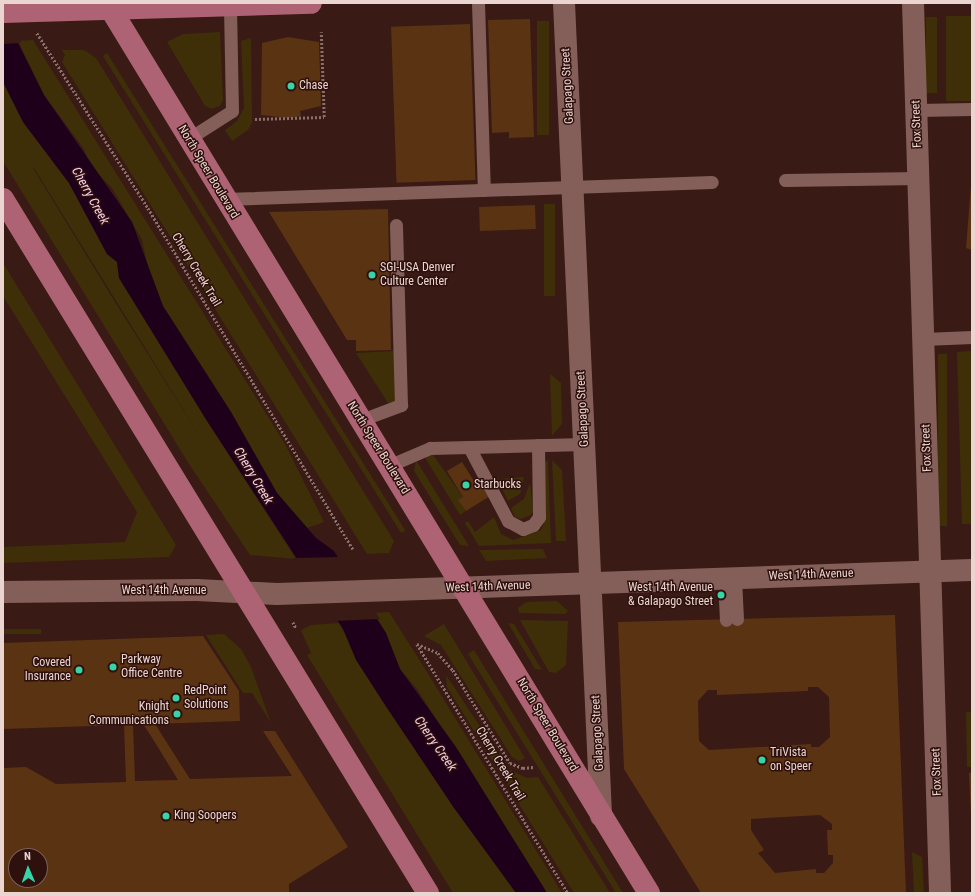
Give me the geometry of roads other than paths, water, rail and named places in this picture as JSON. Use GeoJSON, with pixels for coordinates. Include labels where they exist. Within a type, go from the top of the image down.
{"type":"FeatureCollection","features":[{"type":"Feature","properties":{"kind":"main road"},"geometry":{"type":"LineString","coordinates":[[3,12],[109,6],[230,6],[311,3]]}},
{"type":"Feature","properties":{"kind":"main road","name":"North Speer Boulevard"},"geometry":{"type":"LineString","coordinates":[[109,6],[188,139],[388,466],[464,587],[649,893]]}},
{"type":"Feature","properties":{"kind":"main road"},"geometry":{"type":"LineString","coordinates":[[3,200],[245,592],[428,893]]}},
{"type":"Feature","properties":{"kind":"street","name":"Galapago Street"},"geometry":{"type":"LineString","coordinates":[[564,3],[602,816]]}},
{"type":"Feature","properties":{"kind":"street","name":"Fox Street"},"geometry":{"type":"LineString","coordinates":[[913,3],[940,893]]}},
{"type":"Feature","properties":{"kind":"street","name":"West 14th Avenue"},"geometry":{"type":"LineString","coordinates":[[3,592],[245,592],[277,594],[972,570]]}},
{"type":"Feature","properties":{"kind":"lane"},"geometry":{"type":"LineString","coordinates":[[478,3],[484,190]]}},
{"type":"Feature","properties":{"kind":"lane"},"geometry":{"type":"LineString","coordinates":[[188,139],[225,117],[234,103],[230,6]]}},
{"type":"Feature","properties":{"kind":"lane"},"geometry":{"type":"LineString","coordinates":[[917,110],[972,109]]}},
{"type":"Feature","properties":{"kind":"lane"},"geometry":{"type":"LineString","coordinates":[[785,180],[919,178]]}},
{"type":"Feature","properties":{"kind":"lane"},"geometry":{"type":"LineString","coordinates":[[225,199],[712,182]]}},
{"type":"Feature","properties":{"kind":"lane"},"geometry":{"type":"LineString","coordinates":[[360,420],[401,405],[396,225]]}},
{"type":"Feature","properties":{"kind":"lane"},"geometry":{"type":"LineString","coordinates":[[924,339],[972,337]]}},
{"type":"Feature","properties":{"kind":"lane"},"geometry":{"type":"LineString","coordinates":[[388,466],[430,448],[584,444]]}},
{"type":"Feature","properties":{"kind":"lane"},"geometry":{"type":"LineString","coordinates":[[470,446],[508,521],[523,529],[533,525],[539,517],[538,445]]}},
{"type":"Feature","properties":{"kind":"lane"},"geometry":{"type":"LineString","coordinates":[[729,578],[731,619]]}},
{"type":"Feature","properties":{"kind":"water","name":"Cherry Creek"},"geometry":{"type":"Polygon","coordinates":[[[3,13],[44,95],[132,222],[163,306],[231,412],[277,493],[316,538],[334,551],[386,633],[400,669],[456,747],[547,893],[516,893],[454,808],[356,660],[343,629],[207,421],[119,278],[117,262],[107,254],[69,183],[23,122],[3,82],[3,13]]]}},
{"type":"Feature","properties":{"kind":"place","name":"Chase"},"geometry":{"type":"Point","coordinates":[291,86]}},
{"type":"Feature","properties":{"kind":"place","name":"SGI-USA Denver Culture Center"},"geometry":{"type":"Point","coordinates":[372,275]}},
{"type":"Feature","properties":{"kind":"place","name":"Starbucks"},"geometry":{"type":"Point","coordinates":[466,485]}},
{"type":"Feature","properties":{"kind":"place","name":"West 14th Avenue & Galapago Street"},"geometry":{"type":"Point","coordinates":[721,595]}},
{"type":"Feature","properties":{"kind":"place","name":"Parkway Office Centre"},"geometry":{"type":"Point","coordinates":[113,667]}},
{"type":"Feature","properties":{"kind":"place","name":"Covered Insurance"},"geometry":{"type":"Point","coordinates":[79,670]}},
{"type":"Feature","properties":{"kind":"place","name":"RedPoint Solutions"},"geometry":{"type":"Point","coordinates":[176,698]}},
{"type":"Feature","properties":{"kind":"place","name":"Knight Communications"},"geometry":{"type":"Point","coordinates":[177,714]}},
{"type":"Feature","properties":{"kind":"place","name":"TriVista on Speer"},"geometry":{"type":"Point","coordinates":[762,760]}},
{"type":"Feature","properties":{"kind":"place","name":"King Soopers"},"geometry":{"type":"Point","coordinates":[166,816]}}]}
